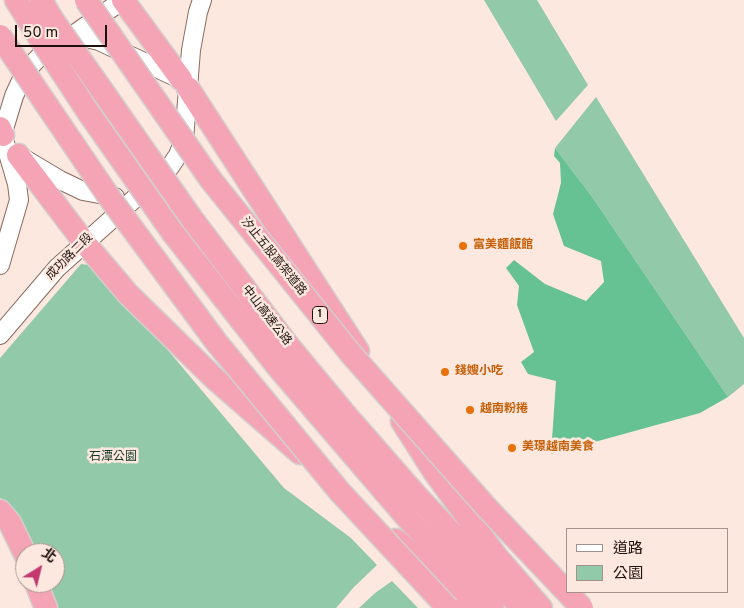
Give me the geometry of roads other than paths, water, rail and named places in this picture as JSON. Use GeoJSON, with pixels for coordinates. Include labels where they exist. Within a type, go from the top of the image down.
{"type":"FeatureCollection","features":[{"type":"Feature","properties":{"kind":"highway","name":"中山高速公路"},"geometry":{"type":"LineString","coordinates":[[16,0],[43,24],[287,344],[415,494],[522,608]]}},
{"type":"Feature","properties":{"kind":"highway","name":"中山高速公路"},"geometry":{"type":"LineString","coordinates":[[41,0],[43,24],[88,112],[173,233],[277,366],[410,521],[493,608]]}},
{"type":"Feature","properties":{"kind":"highway","name":"汐止五股高架道路"},"geometry":{"type":"LineString","coordinates":[[86,0],[111,39],[211,180],[345,346],[487,508],[566,591]]}},
{"type":"Feature","properties":{"kind":"highway"},"geometry":{"type":"LineString","coordinates":[[123,0],[185,84],[308,270],[434,473],[496,556],[541,608]]}},
{"type":"Feature","properties":{"kind":"highway"},"geometry":{"type":"LineString","coordinates":[[0,36],[109,197],[217,343],[340,492],[448,608]]}},
{"type":"Feature","properties":{"kind":"highway"},"geometry":{"type":"LineString","coordinates":[[18,155],[84,242],[128,294],[214,378],[471,608]]}},
{"type":"Feature","properties":{"kind":"highway"},"geometry":{"type":"LineString","coordinates":[[0,510],[10,523],[20,543]]}},
{"type":"Feature","properties":{"kind":"highway"},"geometry":{"type":"LineString","coordinates":[[40,593],[46,608]]}},
{"type":"Feature","properties":{"kind":"highway","name":"汐止五股高架道路"},"geometry":{"type":"LineString","coordinates":[[568,593],[582,608]]}},
{"type":"Feature","properties":{"kind":"main road"},"geometry":{"type":"LineString","coordinates":[[0,265],[18,200],[17,184],[1,135],[14,96],[25,72],[44,52],[73,35],[123,0]]}},
{"type":"Feature","properties":{"kind":"main road","name":"成功路二段"},"geometry":{"type":"LineString","coordinates":[[0,335],[58,268],[84,242],[170,167],[178,155],[184,140],[185,84],[198,12],[202,0]]}},
{"type":"Feature","properties":{"kind":"main road"},"geometry":{"type":"LineString","coordinates":[[73,35],[99,41],[185,84]]}},
{"type":"Feature","properties":{"kind":"main road","name":"成功路二段"},"geometry":{"type":"LineString","coordinates":[[1,135],[18,155],[60,180],[83,191],[122,198],[148,187]]}},
{"type":"Feature","properties":{"kind":"place","name":"富美麵飯館"},"geometry":{"type":"Point","coordinates":[463,246]}},
{"type":"Feature","properties":{"kind":"place","name":"錢嫂小吃"},"geometry":{"type":"Point","coordinates":[445,372]}},
{"type":"Feature","properties":{"kind":"place","name":"越南粉捲"},"geometry":{"type":"Point","coordinates":[470,410]}},
{"type":"Feature","properties":{"kind":"place","name":"美璟越南美食"},"geometry":{"type":"Point","coordinates":[512,448]}},
{"type":"Feature","properties":{"kind":"park label","name":"石潭公園"},"geometry":{"type":"Point","coordinates":[113,458]}}]}
